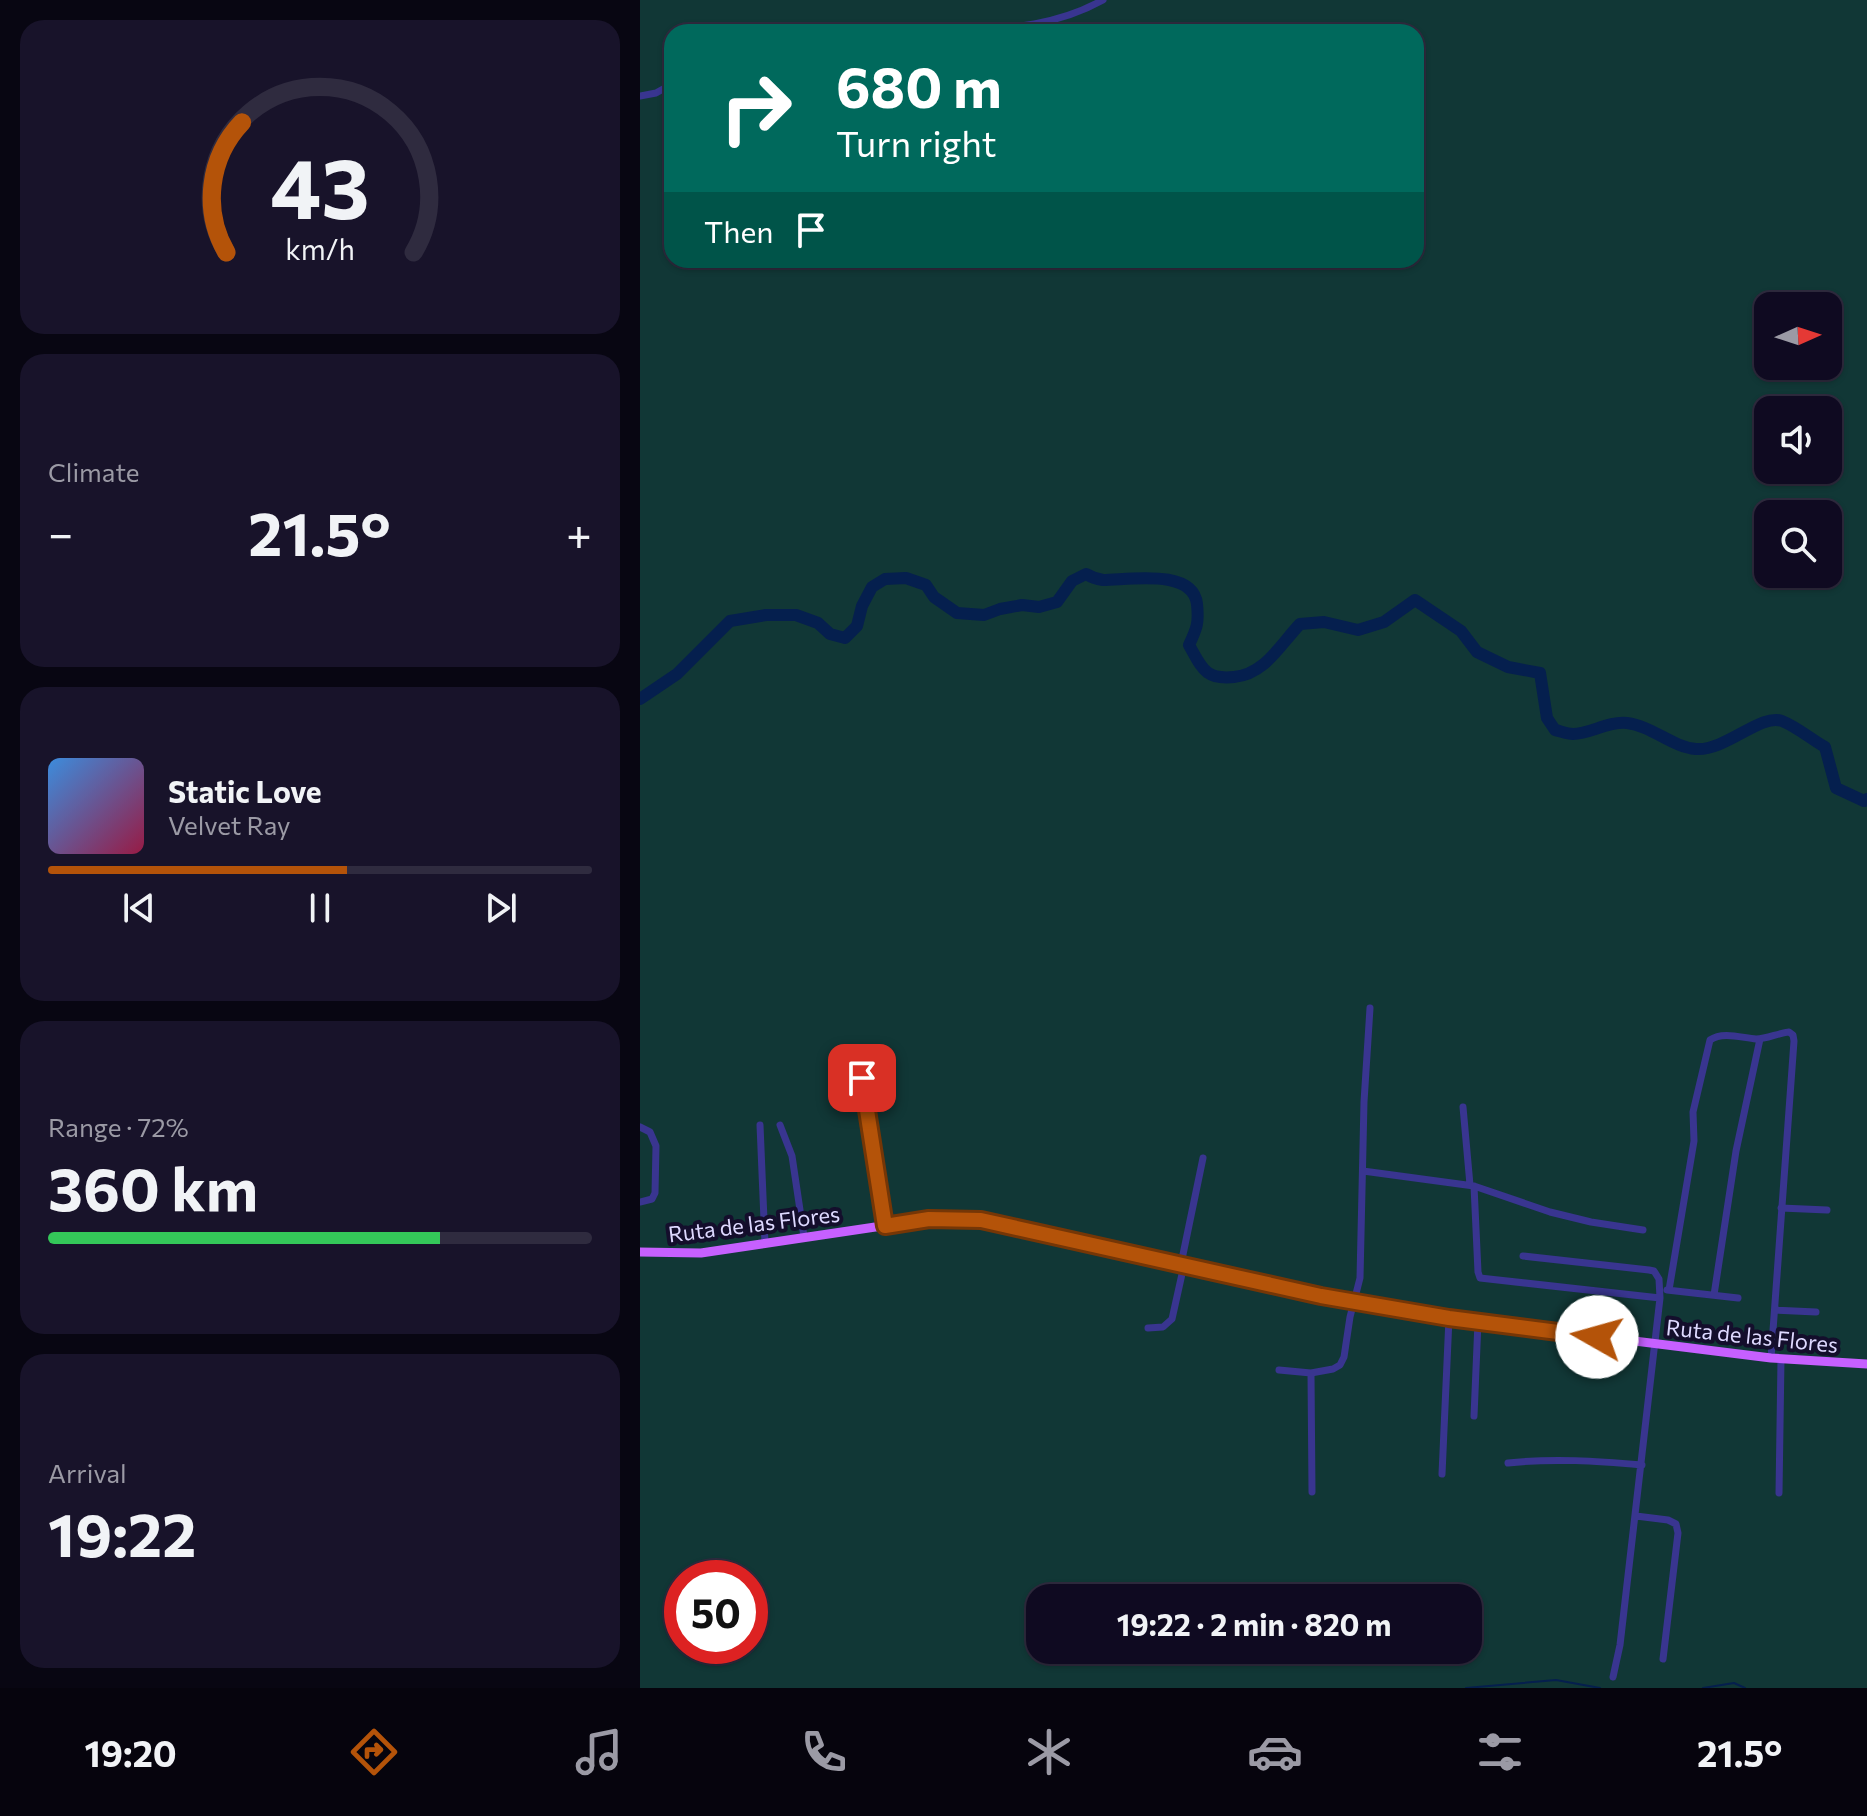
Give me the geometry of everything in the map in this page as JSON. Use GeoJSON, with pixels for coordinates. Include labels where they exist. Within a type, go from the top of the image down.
{"type":"FeatureCollection","features":[{"type":"Feature","properties":{"kind":"main road","name":"Ruta de las Flores"},"geometry":{"type":"LineString","coordinates":[[640,1252],[689,1254],[929,1219],[981,1220],[1353,1302],[1449,1318],[1776,1358],[1867,1364]]}},
{"type":"Feature","properties":{"kind":"street"},"geometry":{"type":"LineString","coordinates":[[1038,24],[1078,14],[1103,0]]}},
{"type":"Feature","properties":{"kind":"street"},"geometry":{"type":"LineString","coordinates":[[640,96],[664,88]]}},
{"type":"Feature","properties":{"kind":"street"},"geometry":{"type":"LineString","coordinates":[[1279,1370],[1311,1373],[1333,1369],[1340,1365],[1344,1357],[1360,1278],[1363,1115],[1370,1008]]}},
{"type":"Feature","properties":{"kind":"street"},"geometry":{"type":"LineString","coordinates":[[1613,1677],[1620,1645],[1663,1293],[1694,1141],[1693,1112],[1707,1049],[1716,1036],[1760,1039],[1789,1032],[1794,1041],[1775,1310],[1779,1493]]}},
{"type":"Feature","properties":{"kind":"street"},"geometry":{"type":"LineString","coordinates":[[1714,1295],[1736,1151],[1760,1039]]}},
{"type":"Feature","properties":{"kind":"street"},"geometry":{"type":"LineString","coordinates":[[862,1078],[885,1226]]}},
{"type":"Feature","properties":{"kind":"street"},"geometry":{"type":"LineString","coordinates":[[1463,1107],[1480,1278],[1738,1298]]}},
{"type":"Feature","properties":{"kind":"street"},"geometry":{"type":"LineString","coordinates":[[760,1125],[765,1244]]}},
{"type":"Feature","properties":{"kind":"street"},"geometry":{"type":"LineString","coordinates":[[780,1125],[792,1156],[804,1237]]}},
{"type":"Feature","properties":{"kind":"street"},"geometry":{"type":"LineString","coordinates":[[640,1127],[650,1132],[656,1146],[655,1193],[652,1199],[640,1202]]}},
{"type":"Feature","properties":{"kind":"street"},"geometry":{"type":"LineString","coordinates":[[1148,1328],[1163,1327],[1172,1319],[1203,1158]]}},
{"type":"Feature","properties":{"kind":"street"},"geometry":{"type":"LineString","coordinates":[[1363,1171],[1472,1186],[1550,1212],[1643,1230]]}},
{"type":"Feature","properties":{"kind":"street"},"geometry":{"type":"LineString","coordinates":[[1781,1208],[1827,1210]]}},
{"type":"Feature","properties":{"kind":"street"},"geometry":{"type":"LineString","coordinates":[[1523,1256],[1649,1270],[1657,1275],[1663,1293]]}},
{"type":"Feature","properties":{"kind":"street"},"geometry":{"type":"LineString","coordinates":[[1775,1310],[1816,1312]]}},
{"type":"Feature","properties":{"kind":"street"},"geometry":{"type":"LineString","coordinates":[[1442,1474],[1449,1318]]}},
{"type":"Feature","properties":{"kind":"street"},"geometry":{"type":"LineString","coordinates":[[1474,1416],[1478,1322]]}},
{"type":"Feature","properties":{"kind":"street"},"geometry":{"type":"LineString","coordinates":[[1311,1373],[1312,1492]]}},
{"type":"Feature","properties":{"kind":"street"},"geometry":{"type":"LineString","coordinates":[[1508,1463],[1588,1460],[1642,1465]]}},
{"type":"Feature","properties":{"kind":"street"},"geometry":{"type":"LineString","coordinates":[[1636,1516],[1668,1520],[1676,1524],[1678,1533],[1663,1659]]}},
{"type":"Feature","properties":{"kind":"green space"},"geometry":{"type":"Polygon","coordinates":[[[640,0],[1867,0],[1867,1688],[640,1688],[640,0]]]}},
{"type":"Feature","properties":{"kind":"waterway"},"geometry":{"type":"LineString","coordinates":[[640,699],[677,674],[730,621],[766,615],[796,615],[818,623],[830,634],[845,638],[857,626],[862,606],[872,587],[885,579],[906,578],[926,585],[934,597],[957,613],[984,615],[1022,605],[1039,607],[1057,602],[1072,581],[1086,574],[1103,580],[1158,578],[1184,585],[1193,593],[1197,604],[1197,621],[1189,645],[1201,666],[1210,674],[1234,677],[1255,670],[1300,624],[1324,622],[1358,630],[1384,622],[1415,600],[1461,631],[1477,652],[1508,667],[1540,673],[1547,718],[1555,730],[1571,734],[1627,723],[1696,749],[1719,744],[1764,722],[1782,721],[1825,747],[1836,788],[1864,801],[1867,799]]}},
{"type":"Feature","properties":{"kind":"waterway"},"geometry":{"type":"LineString","coordinates":[[1466,1688],[1556,1680],[1600,1688]]}},
{"type":"Feature","properties":{"kind":"waterway"},"geometry":{"type":"LineString","coordinates":[[1703,1688],[1734,1683],[1745,1688]]}},
{"type":"Feature","properties":{"kind":"route"},"geometry":{"type":"LineString","coordinates":[[862,1078],[885,1226],[929,1219],[981,1220],[1321,1296],[1449,1318],[1597,1337]]}}]}
